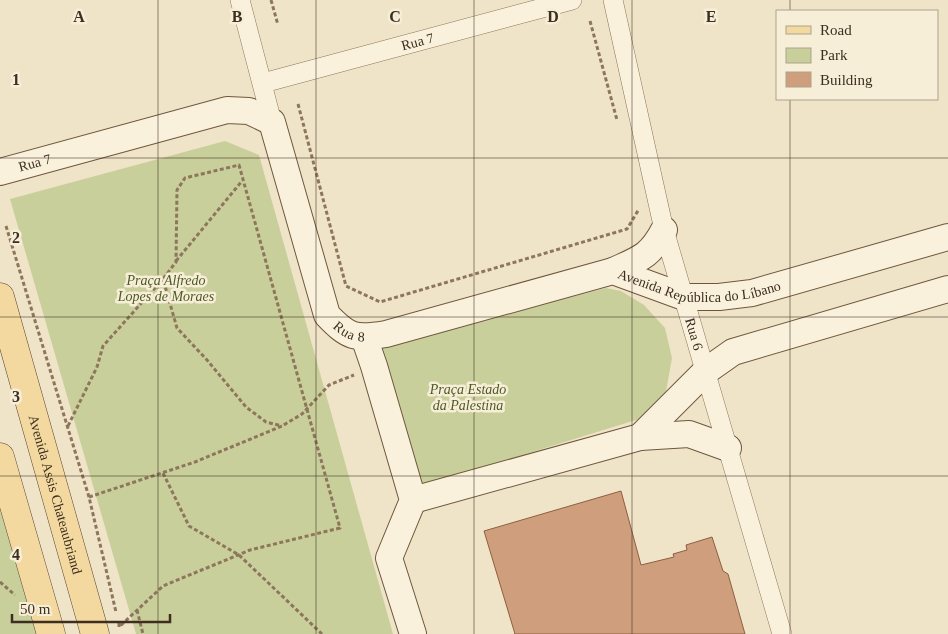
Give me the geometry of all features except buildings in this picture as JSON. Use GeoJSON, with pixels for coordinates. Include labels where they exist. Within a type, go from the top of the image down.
{"type":"FeatureCollection","features":[{"type":"Feature","properties":{"kind":"main road","name":"Rua 7"},"geometry":{"type":"LineString","coordinates":[[0,172],[227,110],[248,112],[272,122]]}},
{"type":"Feature","properties":{"kind":"main road","name":"Rua 8"},"geometry":{"type":"LineString","coordinates":[[272,122],[327,316],[343,331],[364,337],[413,500]]}},
{"type":"Feature","properties":{"kind":"main road"},"geometry":{"type":"LineString","coordinates":[[613,272],[644,256],[656,246],[664,230]]}},
{"type":"Feature","properties":{"kind":"main road","name":"Avenida República do Líbano"},"geometry":{"type":"LineString","coordinates":[[364,337],[386,334],[613,272],[684,297],[719,297],[752,293],[948,237]]}},
{"type":"Feature","properties":{"kind":"main road"},"geometry":{"type":"LineString","coordinates":[[640,437],[706,371],[733,352],[948,289]]}},
{"type":"Feature","properties":{"kind":"main road","name":"Avenida Assis Chateaubriand"},"geometry":{"type":"LineString","coordinates":[[0,297],[95,634]]}},
{"type":"Feature","properties":{"kind":"main road"},"geometry":{"type":"LineString","coordinates":[[413,634],[389,558],[413,500],[640,437],[689,434],[728,448]]}},
{"type":"Feature","properties":{"kind":"main road"},"geometry":{"type":"LineString","coordinates":[[0,457],[51,634]]}},
{"type":"Feature","properties":{"kind":"street","name":"Rua 8"},"geometry":{"type":"LineString","coordinates":[[240,0],[272,122]]}},
{"type":"Feature","properties":{"kind":"street","name":"Rua 7"},"geometry":{"type":"LineString","coordinates":[[263,83],[572,0]]}},
{"type":"Feature","properties":{"kind":"street","name":"Rua 6"},"geometry":{"type":"LineString","coordinates":[[613,0],[664,230],[782,634]]}},
{"type":"Feature","properties":{"kind":"path"},"geometry":{"type":"LineString","coordinates":[[271,0],[278,25]]}},
{"type":"Feature","properties":{"kind":"path"},"geometry":{"type":"LineString","coordinates":[[590,21],[619,127]]}},
{"type":"Feature","properties":{"kind":"path"},"geometry":{"type":"LineString","coordinates":[[298,104],[346,286],[380,302],[627,230],[642,206]]}},
{"type":"Feature","properties":{"kind":"path"},"geometry":{"type":"LineString","coordinates":[[6,226],[89,497],[120,626],[163,586],[250,550],[340,528],[238,165],[185,178],[177,190],[176,262]]}},
{"type":"Feature","properties":{"kind":"path"},"geometry":{"type":"LineString","coordinates":[[67,427],[97,367],[104,346],[163,279],[242,180]]}},
{"type":"Feature","properties":{"kind":"path"},"geometry":{"type":"LineString","coordinates":[[163,279],[177,328],[207,360],[246,407],[266,422],[282,426]]}},
{"type":"Feature","properties":{"kind":"path"},"geometry":{"type":"LineString","coordinates":[[89,497],[195,462],[282,426],[302,414],[329,385],[374,366]]}},
{"type":"Feature","properties":{"kind":"path"},"geometry":{"type":"LineString","coordinates":[[162,473],[189,526],[239,555],[322,634]]}},
{"type":"Feature","properties":{"kind":"path"},"geometry":{"type":"LineString","coordinates":[[137,610],[143,634]]}},
{"type":"Feature","properties":{"kind":"green space","name":"Praça Alfredo Lopes de Moraes"},"geometry":{"type":"Polygon","coordinates":[[[225,141],[259,155],[393,634],[136,634],[10,199],[225,141]]]}},
{"type":"Feature","properties":{"kind":"green space","name":"Praça Estado da Palestina"},"geometry":{"type":"Polygon","coordinates":[[[606,288],[621,291],[644,305],[665,328],[672,358],[665,397],[649,416],[429,484],[420,485],[378,347],[606,288]]]}},
{"type":"Feature","properties":{"kind":"green space"},"geometry":{"type":"Polygon","coordinates":[[[0,504],[37,634],[0,634],[0,504]]]}}]}
